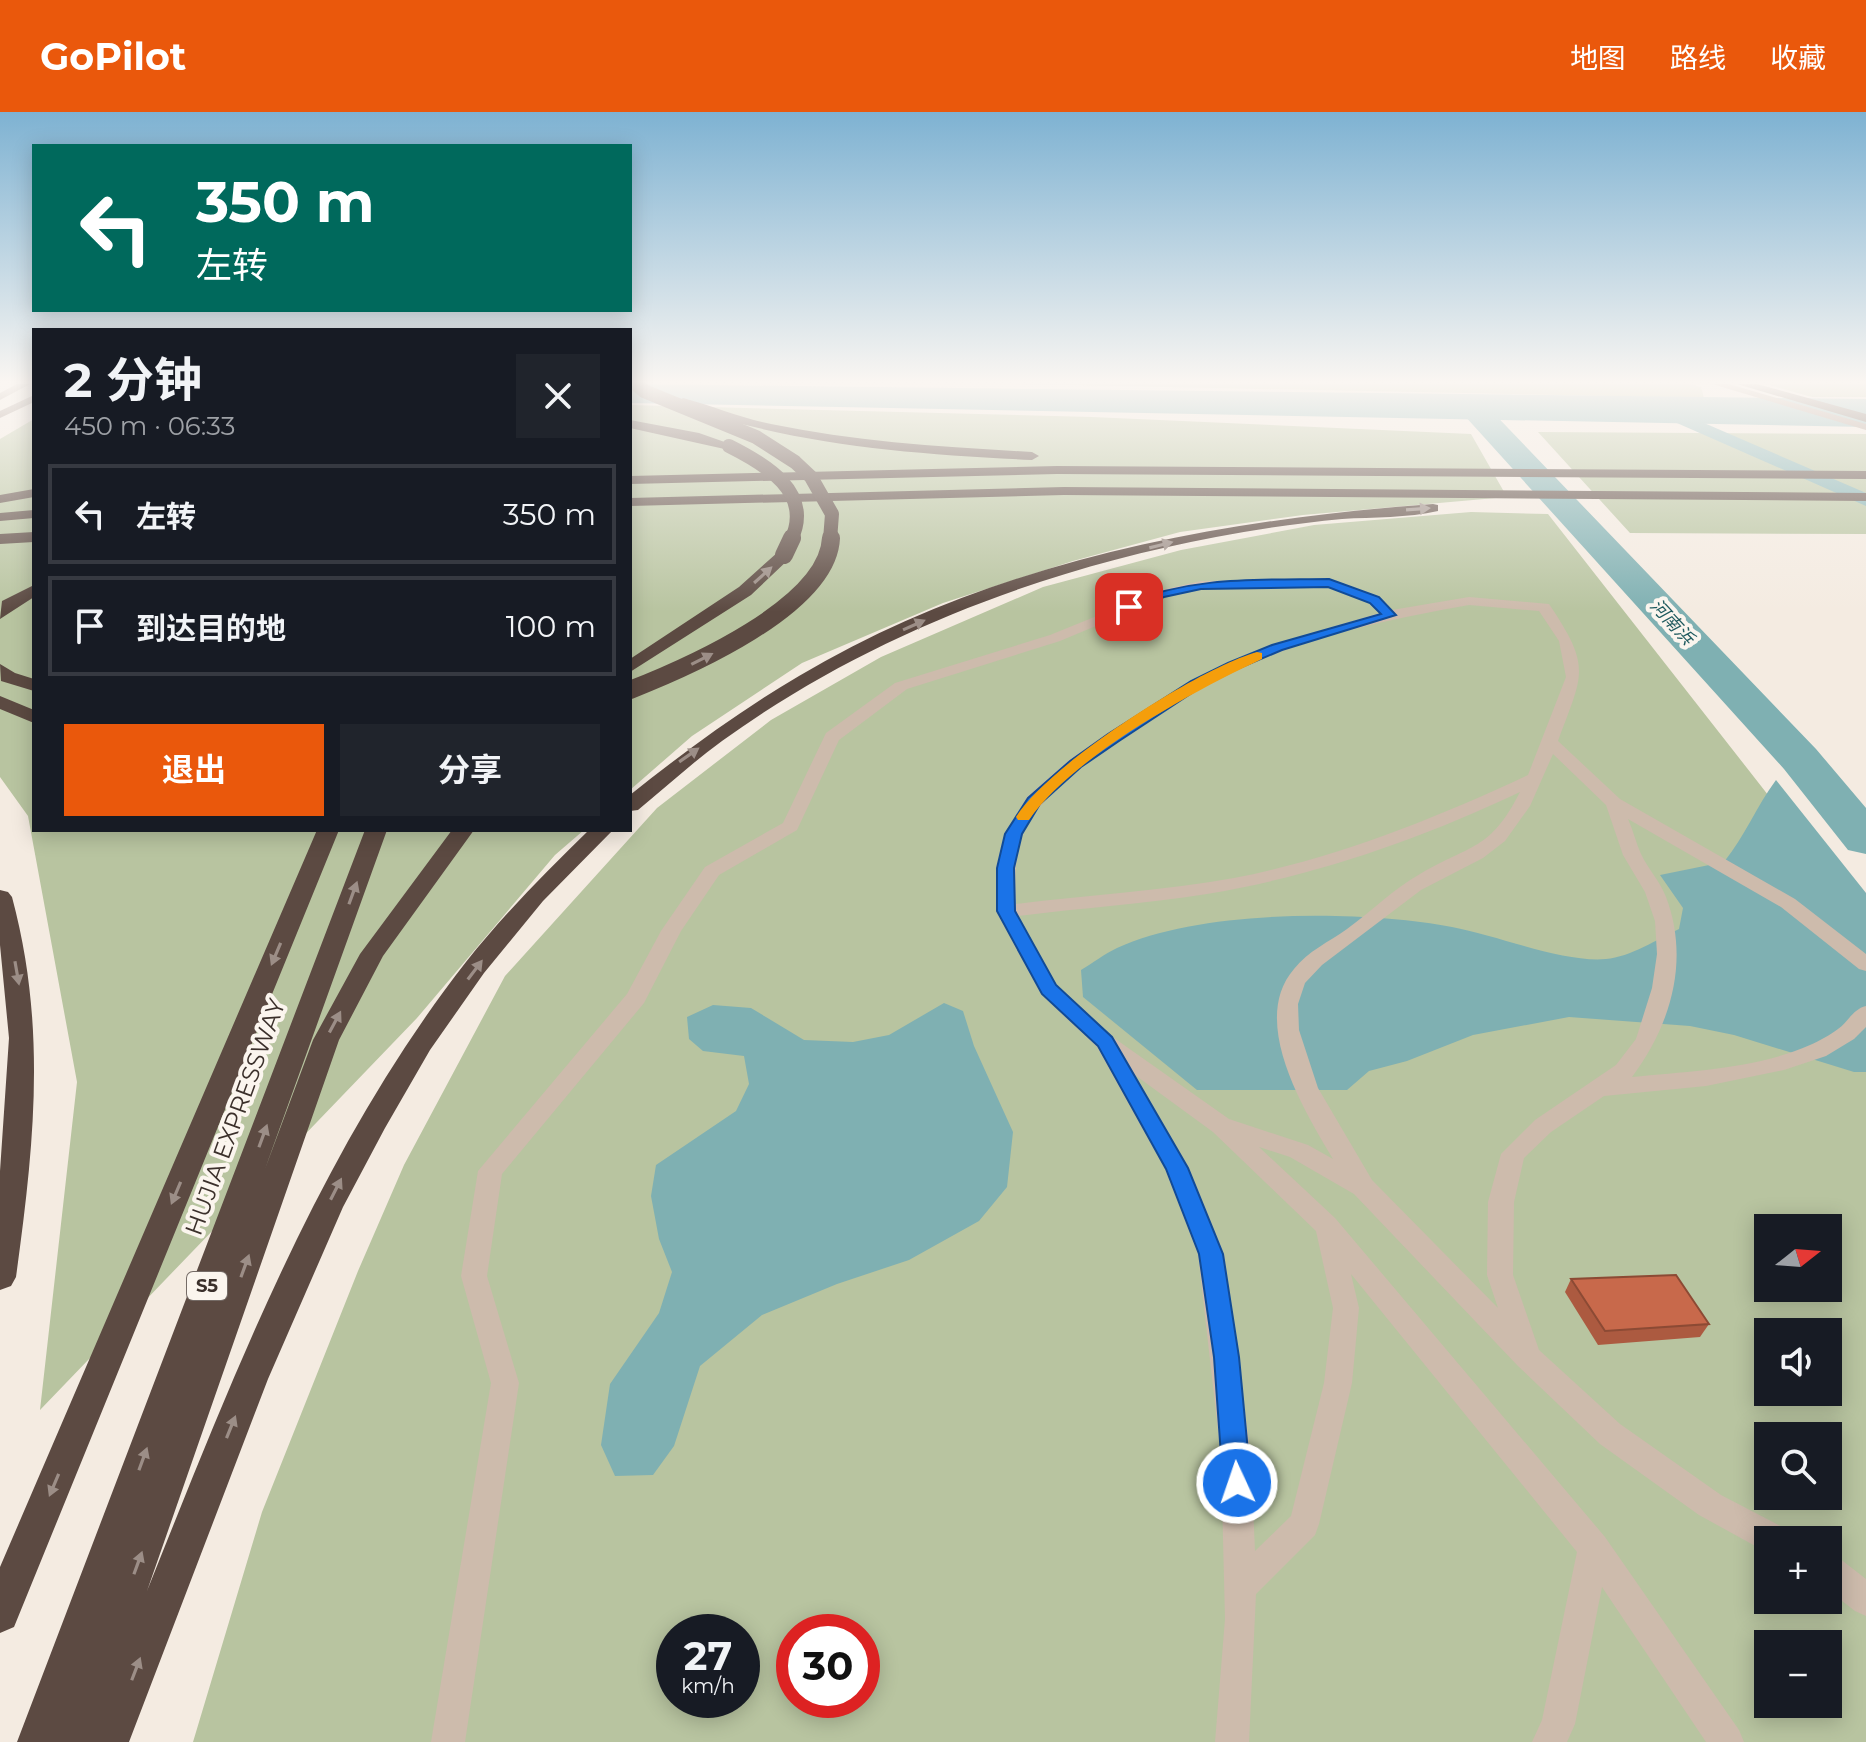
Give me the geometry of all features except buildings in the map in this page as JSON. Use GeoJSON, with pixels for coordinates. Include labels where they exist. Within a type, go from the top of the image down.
{"type":"FeatureCollection","features":[{"type":"Feature","properties":{"kind":"highway"},"geometry":{"type":"LineString","coordinates":[[632,666],[745,591],[784,555],[796,535],[799,516],[797,500],[773,471],[754,460]]}},
{"type":"Feature","properties":{"kind":"highway"},"geometry":{"type":"LineString","coordinates":[[632,689],[715,653],[780,613],[812,582],[830,548],[832,521],[827,499],[811,477],[792,460]]}},
{"type":"Feature","properties":{"kind":"highway"},"geometry":{"type":"LineString","coordinates":[[1120,460],[1866,475]]}},
{"type":"Feature","properties":{"kind":"highway"},"geometry":{"type":"LineString","coordinates":[[632,480],[1057,470],[1494,469]]}},
{"type":"Feature","properties":{"kind":"highway"},"geometry":{"type":"LineString","coordinates":[[632,502],[1064,491],[1520,499]]}},
{"type":"Feature","properties":{"kind":"highway"},"geometry":{"type":"LineString","coordinates":[[0,499],[32,493]]}},
{"type":"Feature","properties":{"kind":"highway"},"geometry":{"type":"LineString","coordinates":[[632,803],[679,762],[768,700],[851,653],[932,616],[1014,586],[1178,540],[1262,525],[1520,499],[1587,495],[1866,497]]}},
{"type":"Feature","properties":{"kind":"highway"},"geometry":{"type":"LineString","coordinates":[[0,507],[32,502]]}},
{"type":"Feature","properties":{"kind":"highway"},"geometry":{"type":"LineString","coordinates":[[0,517],[32,514]]}},
{"type":"Feature","properties":{"kind":"highway"},"geometry":{"type":"LineString","coordinates":[[0,539],[32,537]]}},
{"type":"Feature","properties":{"kind":"highway"},"geometry":{"type":"LineString","coordinates":[[0,614],[8,605],[32,591]]}},
{"type":"Feature","properties":{"kind":"highway"},"geometry":{"type":"LineString","coordinates":[[0,669],[8,677],[32,684]]}},
{"type":"Feature","properties":{"kind":"highway"},"geometry":{"type":"LineString","coordinates":[[0,702],[32,716]]}},
{"type":"Feature","properties":{"kind":"highway","name":"HUJIA EXPRESSWAY"},"geometry":{"type":"LineString","coordinates":[[0,1613],[327,832]]}},
{"type":"Feature","properties":{"kind":"highway","name":"HUJIA EXPRESSWAY"},"geometry":{"type":"LineString","coordinates":[[38,1742],[375,832]]}},
{"type":"Feature","properties":{"kind":"highway"},"geometry":{"type":"LineString","coordinates":[[74,1742],[326,1040],[372,954],[462,832]]}},
{"type":"Feature","properties":{"kind":"highway"},"geometry":{"type":"LineString","coordinates":[[108,1742],[254,1369],[336,1188],[417,1047],[501,935],[600,832]]}},
{"type":"Feature","properties":{"kind":"highway"},"geometry":{"type":"LineString","coordinates":[[0,897],[9,926],[21,995],[21,1079],[14,1186],[0,1277]]}},
{"type":"Feature","properties":{"kind":"street"},"geometry":{"type":"LineString","coordinates":[[448,1742],[505,1383],[474,1276],[490,1171],[636,998],[671,931],[712,871],[791,826],[832,737],[901,686],[1055,638],[1161,594],[1201,585],[1329,583],[1375,600],[1389,615]]}},
{"type":"Feature","properties":{"kind":"street"},"geometry":{"type":"LineString","coordinates":[[1727,1742],[1594,1548],[1326,1225],[1221,1126],[1105,1042],[1048,989],[1006,911],[1005,868],[1014,834],[1033,801],[1075,764],[1196,684],[1277,648],[1389,615],[1469,601],[1544,607],[1566,641],[1574,677],[1550,743],[1517,818],[1497,842],[1422,880],[1321,955],[1295,983],[1288,1013],[1293,1049],[1312,1105],[1363,1187],[1528,1357],[1610,1434],[1710,1505],[1754,1529]]}},
{"type":"Feature","properties":{"kind":"street"},"geometry":{"type":"LineString","coordinates":[[1550,743],[1614,803],[1788,903],[1866,964]]}},
{"type":"Feature","properties":{"kind":"street"},"geometry":{"type":"LineString","coordinates":[[1006,911],[1164,894],[1302,868],[1441,821],[1535,778]]}},
{"type":"Feature","properties":{"kind":"street"},"geometry":{"type":"LineString","coordinates":[[1528,1357],[1500,1275],[1501,1202],[1513,1154],[1543,1126],[1624,1071],[1646,1041],[1663,988],[1667,954],[1665,921],[1655,892],[1632,855],[1614,803]]}},
{"type":"Feature","properties":{"kind":"street"},"geometry":{"type":"LineString","coordinates":[[1601,1088],[1780,1066],[1829,1045],[1866,1013]]}},
{"type":"Feature","properties":{"kind":"street"},"geometry":{"type":"LineString","coordinates":[[1105,1042],[1177,1168],[1211,1254],[1235,1443],[1241,1619],[1232,1742]]}},
{"type":"Feature","properties":{"kind":"street"},"geometry":{"type":"LineString","coordinates":[[1221,1126],[1299,1151],[1363,1187]]}},
{"type":"Feature","properties":{"kind":"street"},"geometry":{"type":"LineString","coordinates":[[1241,1587],[1304,1524],[1338,1383],[1346,1308],[1326,1225]]}},
{"type":"Feature","properties":{"kind":"street"},"geometry":{"type":"LineString","coordinates":[[1549,1742],[1558,1724],[1594,1548]]}},
{"type":"Feature","properties":{"kind":"street"},"geometry":{"type":"LineString","coordinates":[[1842,1580],[1866,1600]]}},
{"type":"Feature","properties":{"kind":"green space"},"geometry":{"type":"Polygon","coordinates":[[[0,460],[32,460],[32,832],[582,832],[555,855],[417,1018],[40,1410],[77,1082],[28,816],[0,777],[0,460]]]}},
{"type":"Feature","properties":{"kind":"green space"},"geometry":{"type":"Polygon","coordinates":[[[632,460],[1486,460],[1507,497],[1303,515],[1180,532],[1073,561],[943,603],[802,663],[692,736],[632,788],[632,460]]]}},
{"type":"Feature","properties":{"kind":"green space"},"geometry":{"type":"Polygon","coordinates":[[[1564,460],[1866,460],[1866,534],[1630,533],[1564,460]]]}},
{"type":"Feature","properties":{"kind":"green space"},"geometry":{"type":"Polygon","coordinates":[[[1471,512],[1548,514],[1866,920],[1866,1742],[193,1742],[262,1512],[358,1271],[404,1165],[505,976],[657,808],[771,720],[881,657],[1043,587],[1181,550],[1314,525],[1471,512]]]}},
{"type":"Feature","properties":{"kind":"water"},"geometry":{"type":"Polygon","coordinates":[[[1776,780],[1866,893],[1866,1072],[1854,1072],[1734,1035],[1690,1026],[1569,1017],[1473,1035],[1407,1061],[1369,1071],[1347,1090],[1197,1090],[1083,997],[1081,970],[1112,950],[1152,935],[1192,926],[1282,916],[1415,921],[1470,931],[1570,957],[1606,959],[1625,955],[1679,929],[1683,908],[1660,875],[1724,862],[1776,780]]]}},
{"type":"Feature","properties":{"kind":"water"},"geometry":{"type":"Polygon","coordinates":[[[944,1003],[963,1011],[974,1046],[1013,1132],[1007,1187],[979,1221],[909,1260],[837,1284],[762,1315],[700,1366],[674,1446],[653,1475],[615,1476],[601,1445],[610,1384],[659,1313],[672,1272],[659,1239],[651,1196],[656,1165],[736,1111],[749,1084],[744,1056],[703,1051],[689,1039],[687,1017],[713,1005],[751,1008],[804,1040],[853,1042],[889,1035],[944,1003]]]}},
{"type":"Feature","properties":{"kind":"waterway","name":"河南浜"},"geometry":{"type":"LineString","coordinates":[[1522,460],[1800,759],[1866,839]]}},
{"type":"Feature","properties":{"kind":"waterway"},"geometry":{"type":"LineString","coordinates":[[1776,460],[1866,500]]}},
{"type":"Feature","properties":{"kind":"slow traffic"},"geometry":{"type":"LineString","coordinates":[[1024,817],[1033,801],[1075,764],[1114,737],[1196,684],[1257,656]]}},
{"type":"Feature","properties":{"kind":"route"},"geometry":{"type":"LineString","coordinates":[[1129,607],[1161,594],[1201,585],[1329,583],[1375,600],[1389,615],[1277,648],[1232,666],[1196,684],[1114,737],[1075,764],[1033,801],[1014,834],[1005,868],[1006,911],[1048,989],[1105,1042],[1177,1168],[1211,1254],[1226,1357],[1237,1483]]}}]}
